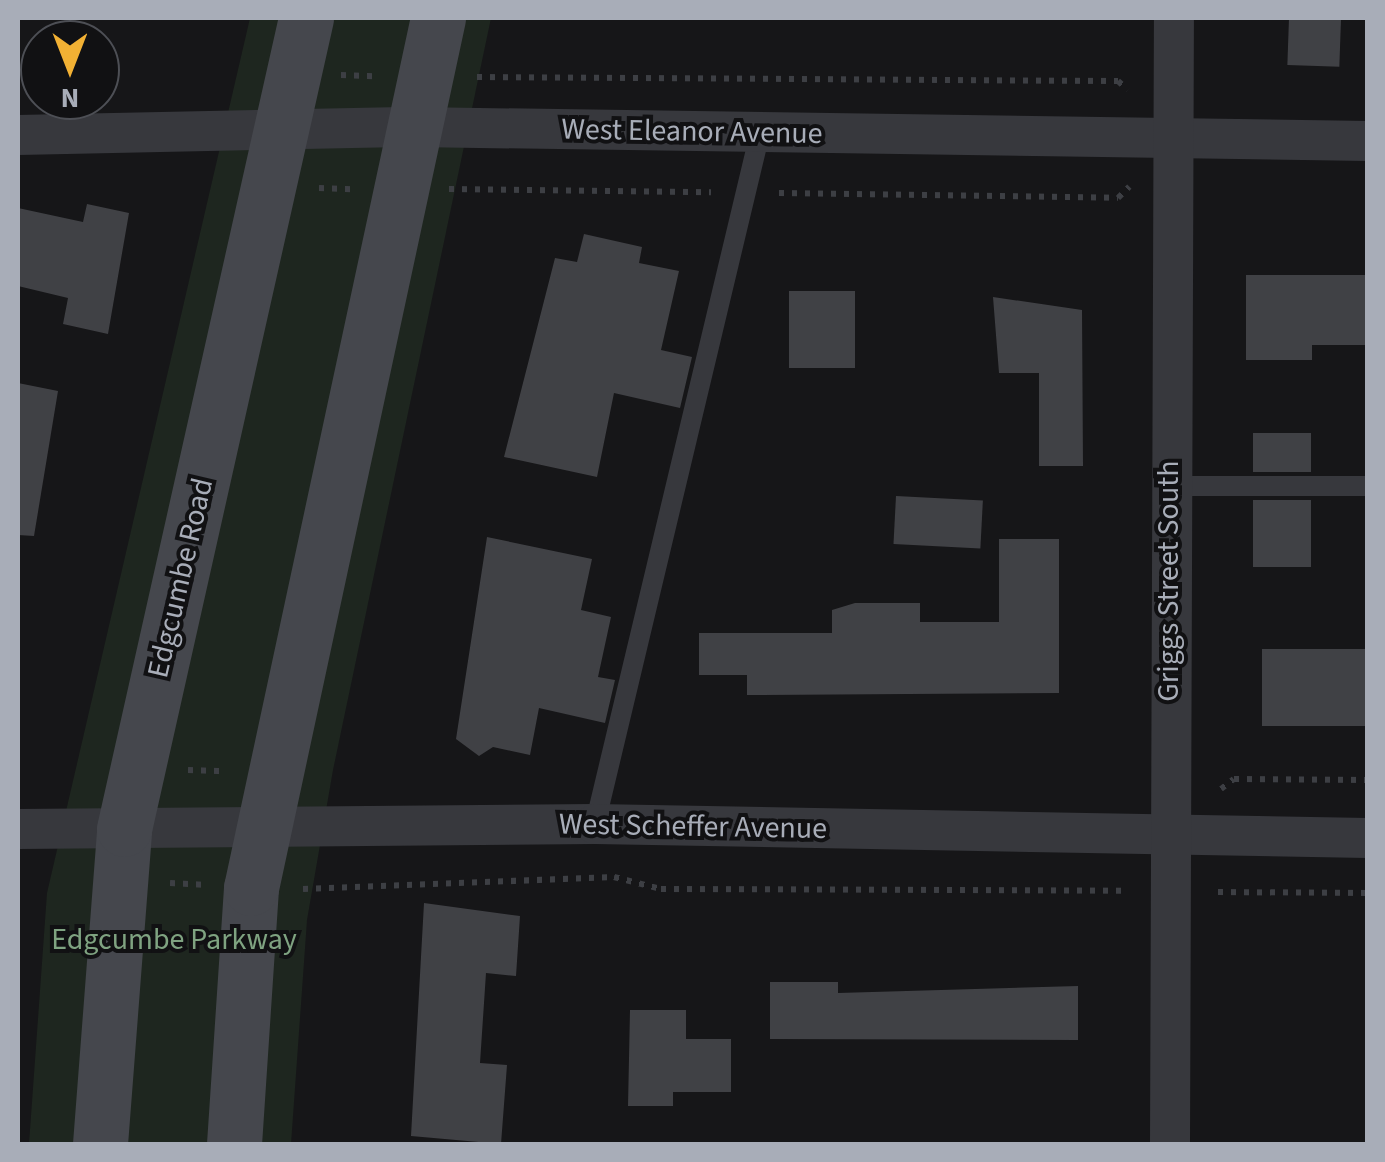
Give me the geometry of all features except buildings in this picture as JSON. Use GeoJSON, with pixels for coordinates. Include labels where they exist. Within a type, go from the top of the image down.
{"type":"FeatureCollection","features":[{"type":"Feature","properties":{"kind":"street","name":"Edgcumbe Road"},"geometry":{"type":"LineString","coordinates":[[100,1144],[124,828],[306,18]]}},
{"type":"Feature","properties":{"kind":"street"},"geometry":{"type":"LineString","coordinates":[[234,1144],[262,829],[438,18]]}},
{"type":"Feature","properties":{"kind":"street","name":"Griggs Street South"},"geometry":{"type":"LineString","coordinates":[[1170,1144],[1168,486],[1174,18]]}},
{"type":"Feature","properties":{"kind":"street","name":"West Eleanor Avenue"},"geometry":{"type":"LineString","coordinates":[[18,135],[281,137],[415,128],[1368,141]]}},
{"type":"Feature","properties":{"kind":"street","name":"West Scheffer Avenue"},"geometry":{"type":"LineString","coordinates":[[18,829],[595,824],[1171,838],[1368,838]]}},
{"type":"Feature","properties":{"kind":"lane"},"geometry":{"type":"LineString","coordinates":[[595,824],[760,133]]}},
{"type":"Feature","properties":{"kind":"lane"},"geometry":{"type":"LineString","coordinates":[[1168,486],[1368,486]]}},
{"type":"Feature","properties":{"kind":"path"},"geometry":{"type":"LineString","coordinates":[[324,74],[381,76]]}},
{"type":"Feature","properties":{"kind":"path"},"geometry":{"type":"LineString","coordinates":[[474,78],[1118,81],[1128,90]]}},
{"type":"Feature","properties":{"kind":"path"},"geometry":{"type":"LineString","coordinates":[[298,188],[366,189]]}},
{"type":"Feature","properties":{"kind":"path"},"geometry":{"type":"LineString","coordinates":[[176,769],[246,772]]}},
{"type":"Feature","properties":{"kind":"path"},"geometry":{"type":"LineString","coordinates":[[1221,789],[1234,778],[1368,780]]}},
{"type":"Feature","properties":{"kind":"path"},"geometry":{"type":"LineString","coordinates":[[290,888],[614,877],[661,888],[1130,891]]}},
{"type":"Feature","properties":{"kind":"path"},"geometry":{"type":"LineString","coordinates":[[164,882],[222,886]]}},
{"type":"Feature","properties":{"kind":"path"},"geometry":{"type":"LineString","coordinates":[[1218,892],[1368,893]]}},
{"type":"Feature","properties":{"kind":"green space","name":"Edgcumbe Parkway"},"geometry":{"type":"Polygon","coordinates":[[[250,18],[491,18],[333,770],[307,920],[291,1144],[29,1144],[47,893],[250,18]]]}}]}
